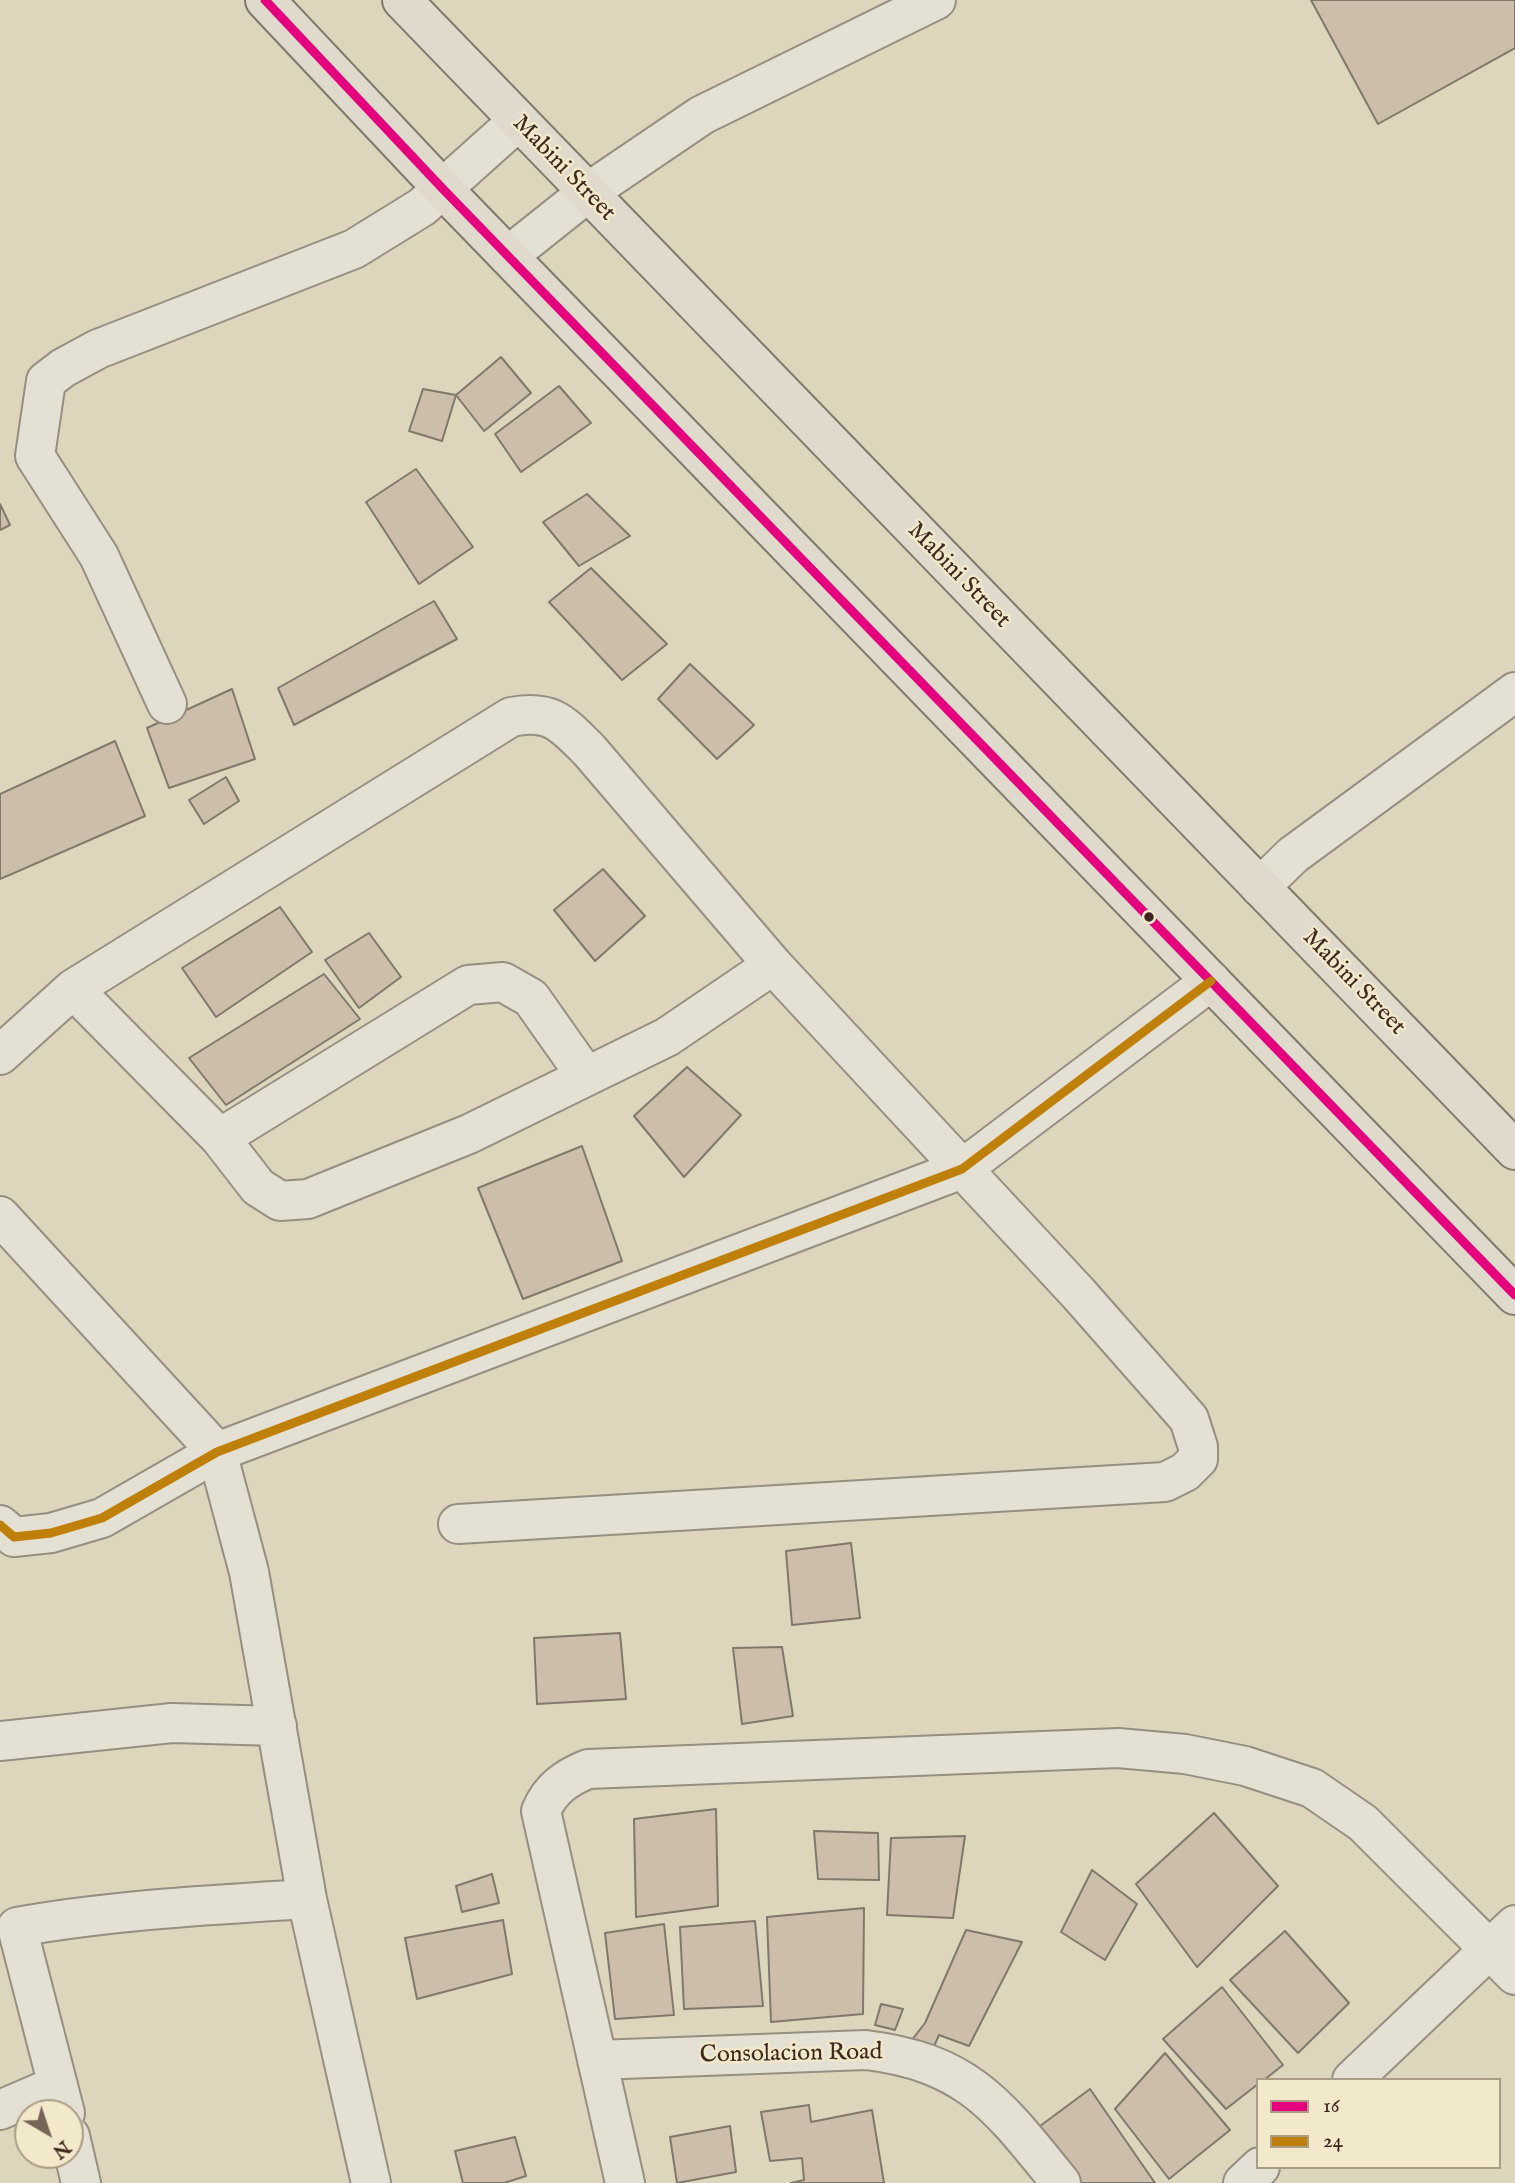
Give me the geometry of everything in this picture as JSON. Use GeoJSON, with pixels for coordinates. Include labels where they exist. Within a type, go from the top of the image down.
{"type":"FeatureCollection","features":[{"type":"Feature","properties":{"kind":"main road"},"geometry":{"type":"LineString","coordinates":[[265,0],[442,188],[1515,1295]]}},
{"type":"Feature","properties":{"kind":"main road","name":"Mabini Street"},"geometry":{"type":"LineString","coordinates":[[402,0],[1515,1150]]}},
{"type":"Feature","properties":{"kind":"street"},"geometry":{"type":"LineString","coordinates":[[508,256],[587,193],[702,115],[936,0]]}},
{"type":"Feature","properties":{"kind":"street"},"geometry":{"type":"LineString","coordinates":[[167,704],[99,556],[35,456],[46,381],[63,368],[98,349],[355,249],[422,207],[517,121]]}},
{"type":"Feature","properties":{"kind":"street"},"geometry":{"type":"LineString","coordinates":[[1260,887],[1293,855],[1515,692]]}},
{"type":"Feature","properties":{"kind":"street"},"geometry":{"type":"LineString","coordinates":[[0,1055],[73,989],[511,717],[535,712],[561,721],[589,750],[774,965],[1078,1293],[1189,1419],[1198,1447],[1198,1459],[1185,1472],[1165,1482],[458,1524]]}},
{"type":"Feature","properties":{"kind":"street"},"geometry":{"type":"LineString","coordinates":[[73,989],[220,1138],[258,1187],[280,1201],[308,1199],[469,1134],[667,1037],[774,965]]}},
{"type":"Feature","properties":{"kind":"street"},"geometry":{"type":"LineString","coordinates":[[0,1525],[14,1536],[51,1533],[103,1518],[217,1452],[962,1169],[1211,981]]}},
{"type":"Feature","properties":{"kind":"street"},"geometry":{"type":"LineString","coordinates":[[220,1138],[467,985],[503,982],[531,998],[586,1076]]}},
{"type":"Feature","properties":{"kind":"street"},"geometry":{"type":"LineString","coordinates":[[0,1216],[217,1452],[249,1572],[307,1899],[370,2183]]}},
{"type":"Feature","properties":{"kind":"street"},"geometry":{"type":"LineString","coordinates":[[0,1741],[172,1723],[276,1726]]}},
{"type":"Feature","properties":{"kind":"street"},"geometry":{"type":"LineString","coordinates":[[625,2183],[541,1811],[558,1785],[588,1769],[1118,1748],[1185,1754],[1245,1766],[1312,1788],[1363,1823],[1506,1950],[1354,2078]]}},
{"type":"Feature","properties":{"kind":"street"},"geometry":{"type":"LineString","coordinates":[[62,2099],[9,1931],[79,1916],[168,1907],[307,1899]]}},
{"type":"Feature","properties":{"kind":"street","name":"Consolacion Road"},"geometry":{"type":"LineString","coordinates":[[597,2060],[866,2050],[905,2055],[952,2073],[986,2097],[1061,2183]]}},
{"type":"Feature","properties":{"kind":"street"},"geometry":{"type":"LineString","coordinates":[[1243,2183],[1258,2169]]}},
{"type":"Feature","properties":{"kind":"building"},"geometry":{"type":"Polygon","coordinates":[[[1311,0],[1515,0],[1515,48],[1378,124],[1311,0]]]}},
{"type":"Feature","properties":{"kind":"building"},"geometry":{"type":"Polygon","coordinates":[[[501,357],[531,393],[484,431],[456,395],[501,357]]]}},
{"type":"Feature","properties":{"kind":"building"},"geometry":{"type":"Polygon","coordinates":[[[559,386],[591,423],[521,472],[495,434],[559,386]]]}},
{"type":"Feature","properties":{"kind":"building"},"geometry":{"type":"Polygon","coordinates":[[[423,389],[456,395],[442,441],[409,431],[423,389]]]}},
{"type":"Feature","properties":{"kind":"building"},"geometry":{"type":"Polygon","coordinates":[[[416,469],[473,547],[419,584],[366,502],[416,469]]]}},
{"type":"Feature","properties":{"kind":"building"},"geometry":{"type":"Polygon","coordinates":[[[587,494],[630,536],[579,566],[543,522],[587,494]]]}},
{"type":"Feature","properties":{"kind":"building"},"geometry":{"type":"Polygon","coordinates":[[[0,504],[10,525],[0,530],[0,504]]]}},
{"type":"Feature","properties":{"kind":"building"},"geometry":{"type":"Polygon","coordinates":[[[591,568],[667,644],[622,680],[549,602],[591,568]]]}},
{"type":"Feature","properties":{"kind":"building"},"geometry":{"type":"Polygon","coordinates":[[[434,601],[457,639],[294,725],[278,688],[434,601]]]}},
{"type":"Feature","properties":{"kind":"building"},"geometry":{"type":"Polygon","coordinates":[[[690,664],[754,725],[717,759],[658,699],[690,664]]]}},
{"type":"Feature","properties":{"kind":"building"},"geometry":{"type":"Polygon","coordinates":[[[232,689],[255,759],[169,788],[147,728],[232,689]]]}},
{"type":"Feature","properties":{"kind":"building"},"geometry":{"type":"Polygon","coordinates":[[[115,741],[145,816],[0,879],[0,794],[115,741]]]}},
{"type":"Feature","properties":{"kind":"building"},"geometry":{"type":"Polygon","coordinates":[[[226,777],[239,801],[204,824],[189,800],[226,777]]]}},
{"type":"Feature","properties":{"kind":"building"},"geometry":{"type":"Polygon","coordinates":[[[603,869],[645,916],[595,961],[554,910],[603,869]]]}},
{"type":"Feature","properties":{"kind":"building"},"geometry":{"type":"Polygon","coordinates":[[[280,907],[312,952],[216,1017],[182,968],[280,907]]]}},
{"type":"Feature","properties":{"kind":"building"},"geometry":{"type":"Polygon","coordinates":[[[369,933],[401,977],[359,1008],[325,960],[369,933]]]}},
{"type":"Feature","properties":{"kind":"building"},"geometry":{"type":"Polygon","coordinates":[[[324,974],[360,1019],[226,1105],[189,1058],[324,974]]]}},
{"type":"Feature","properties":{"kind":"building"},"geometry":{"type":"Polygon","coordinates":[[[687,1067],[741,1115],[684,1177],[634,1116],[687,1067]]]}},
{"type":"Feature","properties":{"kind":"building"},"geometry":{"type":"Polygon","coordinates":[[[582,1146],[622,1261],[523,1299],[478,1188],[582,1146]]]}},
{"type":"Feature","properties":{"kind":"building"},"geometry":{"type":"Polygon","coordinates":[[[851,1543],[860,1618],[792,1625],[786,1551],[851,1543]]]}},
{"type":"Feature","properties":{"kind":"building"},"geometry":{"type":"Polygon","coordinates":[[[620,1633],[626,1699],[537,1704],[534,1638],[620,1633]]]}},
{"type":"Feature","properties":{"kind":"building"},"geometry":{"type":"Polygon","coordinates":[[[782,1647],[793,1716],[742,1724],[733,1648],[782,1647]]]}},
{"type":"Feature","properties":{"kind":"building"},"geometry":{"type":"Polygon","coordinates":[[[716,1809],[718,1906],[636,1917],[634,1819],[716,1809]]]}},
{"type":"Feature","properties":{"kind":"building"},"geometry":{"type":"Polygon","coordinates":[[[1214,1813],[1278,1886],[1197,1967],[1136,1884],[1214,1813]]]}},
{"type":"Feature","properties":{"kind":"building"},"geometry":{"type":"Polygon","coordinates":[[[814,1831],[878,1833],[879,1880],[818,1879],[814,1831]]]}},
{"type":"Feature","properties":{"kind":"building"},"geometry":{"type":"Polygon","coordinates":[[[965,1836],[953,1918],[887,1915],[891,1838],[965,1836]]]}},
{"type":"Feature","properties":{"kind":"building"},"geometry":{"type":"Polygon","coordinates":[[[1092,1870],[1137,1904],[1105,1960],[1061,1932],[1092,1870]]]}},
{"type":"Feature","properties":{"kind":"building"},"geometry":{"type":"Polygon","coordinates":[[[492,1874],[499,1903],[462,1912],[456,1886],[492,1874]]]}},
{"type":"Feature","properties":{"kind":"building"},"geometry":{"type":"Polygon","coordinates":[[[864,1908],[863,2014],[771,2022],[767,1917],[864,1908]]]}},
{"type":"Feature","properties":{"kind":"building"},"geometry":{"type":"Polygon","coordinates":[[[503,1920],[512,1974],[417,1999],[405,1938],[503,1920]]]}},
{"type":"Feature","properties":{"kind":"building"},"geometry":{"type":"Polygon","coordinates":[[[755,1921],[763,2006],[684,2009],[680,1927],[755,1921]]]}},
{"type":"Feature","properties":{"kind":"building"},"geometry":{"type":"Polygon","coordinates":[[[664,1924],[674,2015],[615,2019],[605,1933],[664,1924]]]}},
{"type":"Feature","properties":{"kind":"building"},"geometry":{"type":"Polygon","coordinates":[[[966,1930],[1022,1942],[969,2046],[939,2035],[931,2053],[908,2045],[925,2023],[966,1930]]]}},
{"type":"Feature","properties":{"kind":"building"},"geometry":{"type":"Polygon","coordinates":[[[1285,1931],[1349,2003],[1298,2053],[1230,1980],[1285,1931]]]}},
{"type":"Feature","properties":{"kind":"building"},"geometry":{"type":"Polygon","coordinates":[[[1222,1987],[1283,2065],[1267,2078],[1256,2078],[1256,2086],[1226,2109],[1163,2039],[1222,1987]]]}},
{"type":"Feature","properties":{"kind":"building"},"geometry":{"type":"Polygon","coordinates":[[[881,2004],[903,2009],[895,2030],[875,2025],[881,2004]]]}},
{"type":"Feature","properties":{"kind":"building"},"geometry":{"type":"Polygon","coordinates":[[[1165,2053],[1230,2130],[1169,2179],[1115,2109],[1165,2053]]]}},
{"type":"Feature","properties":{"kind":"building"},"geometry":{"type":"Polygon","coordinates":[[[1090,2089],[1155,2183],[1080,2183],[1036,2129],[1090,2089]]]}},
{"type":"Feature","properties":{"kind":"building"},"geometry":{"type":"Polygon","coordinates":[[[809,2105],[811,2122],[872,2110],[884,2183],[791,2183],[804,2180],[802,2158],[770,2161],[761,2112],[809,2105]]]}},
{"type":"Feature","properties":{"kind":"building"},"geometry":{"type":"Polygon","coordinates":[[[730,2126],[736,2172],[677,2183],[670,2137],[730,2126]]]}},
{"type":"Feature","properties":{"kind":"building"},"geometry":{"type":"Polygon","coordinates":[[[515,2137],[526,2176],[504,2183],[463,2183],[455,2151],[515,2137]]]}},
{"type":"Feature","properties":{"kind":"transit line","name":"16"},"geometry":{"type":"LineString","coordinates":[[265,0],[442,188],[1515,1295]]}},
{"type":"Feature","properties":{"kind":"transit line","name":"24"},"geometry":{"type":"LineString","coordinates":[[0,1525],[14,1537],[51,1533],[102,1518],[217,1452],[962,1169],[1211,981]]}}]}
